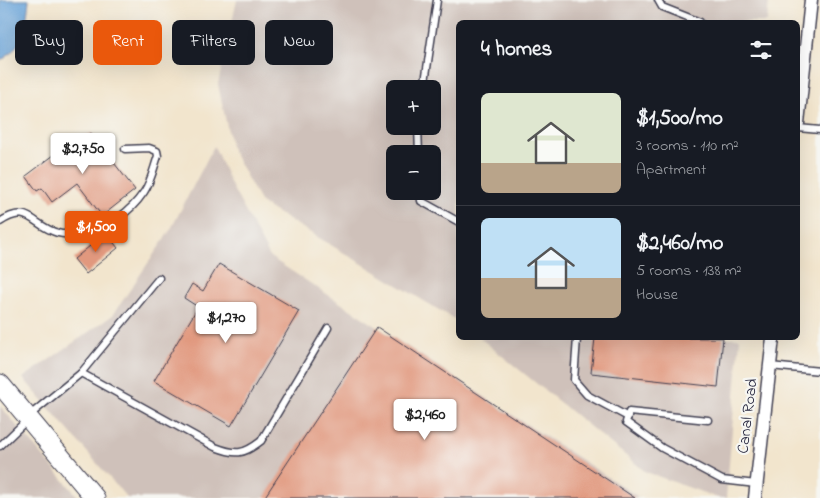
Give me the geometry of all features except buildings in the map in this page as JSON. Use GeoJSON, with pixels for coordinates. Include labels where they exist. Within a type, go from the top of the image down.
{"type":"FeatureCollection","features":[{"type":"Feature","properties":{"kind":"main road"},"geometry":{"type":"LineString","coordinates":[[0,384],[95,498]]}},
{"type":"Feature","properties":{"kind":"street"},"geometry":{"type":"LineString","coordinates":[[800,77],[801,54],[811,0]]}},
{"type":"Feature","properties":{"kind":"street","name":"Canal Road"},"geometry":{"type":"LineString","coordinates":[[755,498],[773,340]]}},
{"type":"Feature","properties":{"kind":"lane"},"geometry":{"type":"LineString","coordinates":[[425,80],[437,0]]}},
{"type":"Feature","properties":{"kind":"lane"},"geometry":{"type":"LineString","coordinates":[[658,0],[662,7],[695,20]]}},
{"type":"Feature","properties":{"kind":"lane"},"geometry":{"type":"LineString","coordinates":[[800,128],[820,130]]}},
{"type":"Feature","properties":{"kind":"lane"},"geometry":{"type":"LineString","coordinates":[[0,222],[11,215],[25,215],[58,233],[73,234],[105,226],[128,211],[146,191],[158,156],[157,150],[148,148],[125,149]]}},
{"type":"Feature","properties":{"kind":"lane"},"geometry":{"type":"LineString","coordinates":[[421,200],[456,220]]}},
{"type":"Feature","properties":{"kind":"lane"},"geometry":{"type":"LineString","coordinates":[[0,446],[28,418],[81,373],[159,278]]}},
{"type":"Feature","properties":{"kind":"lane"},"geometry":{"type":"LineString","coordinates":[[81,373],[215,447],[228,452],[240,453],[250,450],[261,441],[328,328]]}},
{"type":"Feature","properties":{"kind":"lane"},"geometry":{"type":"LineString","coordinates":[[577,340],[574,380],[587,395],[628,417]]}},
{"type":"Feature","properties":{"kind":"lane"},"geometry":{"type":"LineString","coordinates":[[770,366],[820,371]]}},
{"type":"Feature","properties":{"kind":"lane"},"geometry":{"type":"LineString","coordinates":[[708,420],[629,412],[626,422],[662,448],[722,480],[756,484]]}},
{"type":"Feature","properties":{"kind":"shaded area"},"geometry":{"type":"Polygon","coordinates":[[[237,0],[769,0],[767,20],[456,20],[456,320],[261,203],[232,150],[218,84],[222,65],[255,65],[255,20],[232,20],[237,0]]]}},
{"type":"Feature","properties":{"kind":"shaded area"},"geometry":{"type":"Polygon","coordinates":[[[214,146],[232,187],[270,257],[640,498],[127,498],[23,378],[113,315],[171,229],[214,146]]]}},
{"type":"Feature","properties":{"kind":"shaded area"},"geometry":{"type":"Polygon","coordinates":[[[482,340],[740,340],[726,498],[718,498],[646,472],[482,340]]]}},
{"type":"Feature","properties":{"kind":"shaded area"},"geometry":{"type":"Polygon","coordinates":[[[0,406],[79,498],[0,498],[0,406]]]}},
{"type":"Feature","properties":{"kind":"water"},"geometry":{"type":"Polygon","coordinates":[[[0,0],[29,0],[27,20],[15,20],[15,48],[0,61],[0,0]]]}}]}
